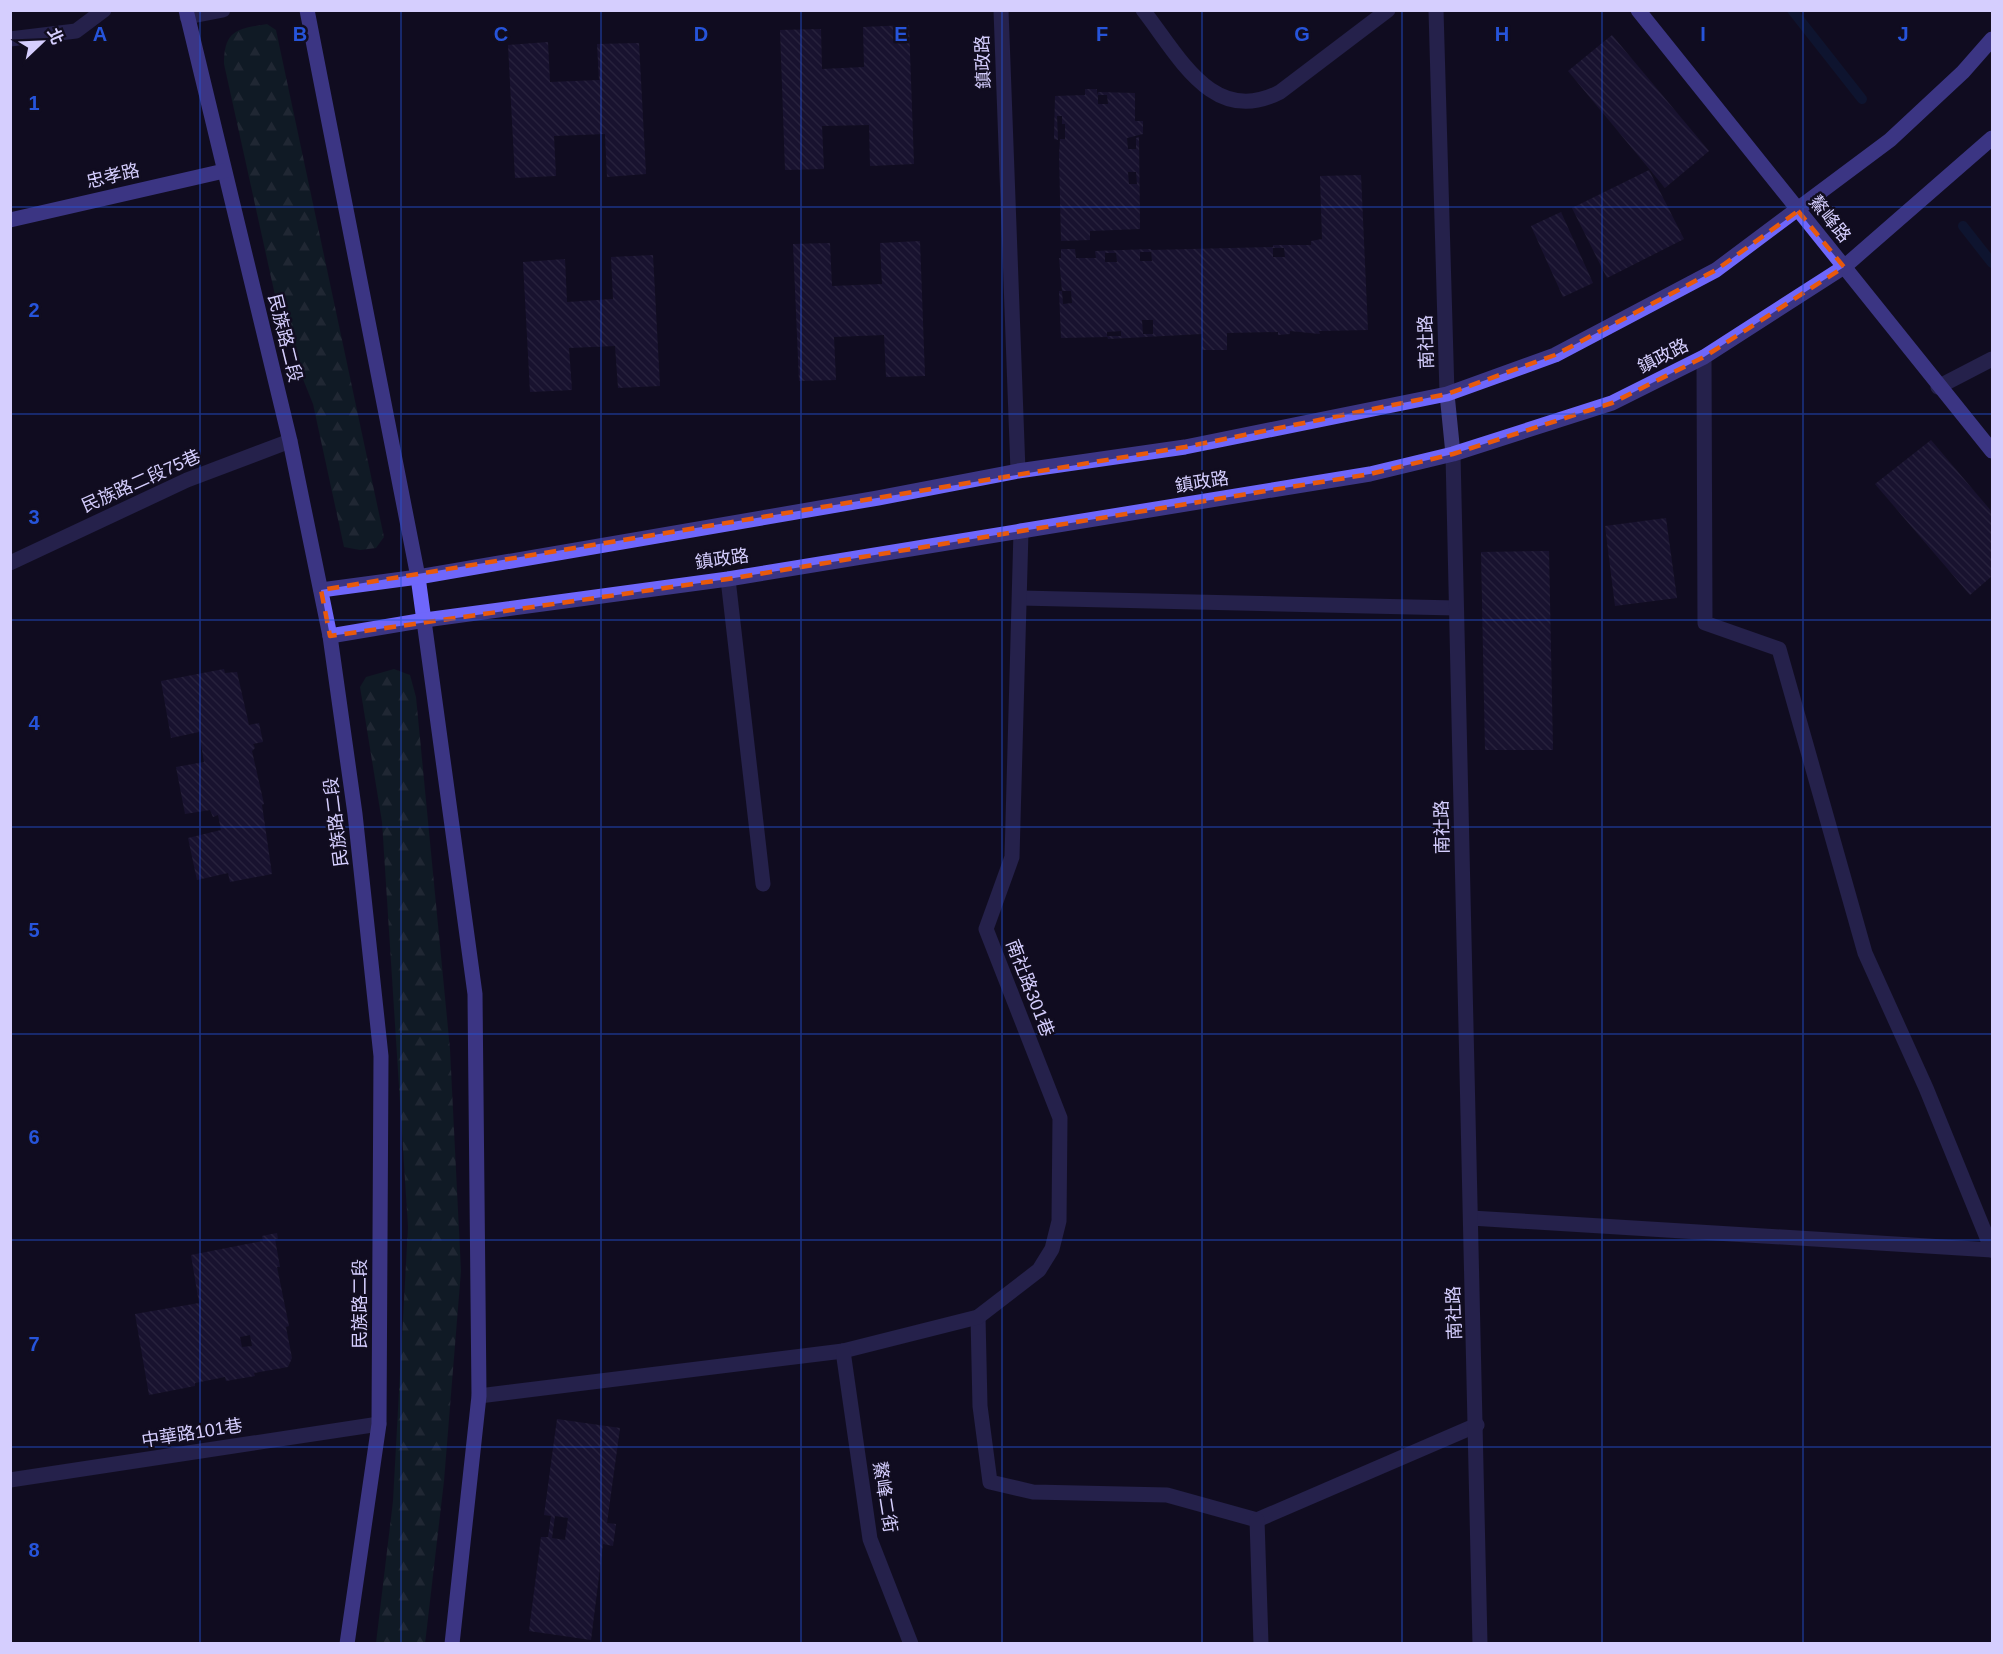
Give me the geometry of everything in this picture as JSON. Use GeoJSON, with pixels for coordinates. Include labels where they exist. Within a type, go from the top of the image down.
{"type":"FeatureCollection","features":[{"type":"Feature","properties":{"kind":"street"},"geometry":{"type":"LineString","coordinates":[[10,39],[76,31],[104,10]]}},
{"type":"Feature","properties":{"kind":"street"},"geometry":{"type":"LineString","coordinates":[[186,14],[223,10]]}},
{"type":"Feature","properties":{"kind":"street"},"geometry":{"type":"LineString","coordinates":[[307,10],[418,577],[476,994],[479,1396],[452,1644]]}},
{"type":"Feature","properties":{"kind":"street","name":"鎮政路"},"geometry":{"type":"LineString","coordinates":[[1001,10],[1018,471]]}},
{"type":"Feature","properties":{"kind":"street"},"geometry":{"type":"LineString","coordinates":[[1143,10],[1197,80],[1211,93],[1236,103],[1263,100],[1280,92],[1388,10]]}},
{"type":"Feature","properties":{"kind":"street","name":"南社路"},"geometry":{"type":"LineString","coordinates":[[1436,10],[1447,394],[1453,454],[1477,1425],[1480,1644]]}},
{"type":"Feature","properties":{"kind":"street","name":"鰲峰路"},"geometry":{"type":"LineString","coordinates":[[1638,10],[1938,387],[1992,451]]}},
{"type":"Feature","properties":{"kind":"street","name":"民族路二段"},"geometry":{"type":"LineString","coordinates":[[186,14],[290,441],[330,636],[355,814],[381,1056],[379,1424],[347,1644]]}},
{"type":"Feature","properties":{"kind":"street","name":"鎮政路"},"geometry":{"type":"LineString","coordinates":[[321,590],[418,577],[866,500],[1018,471],[1185,447],[1447,394],[1555,354],[1716,270],[1798,211],[1890,140],[1963,72],[1992,39]]}},
{"type":"Feature","properties":{"kind":"street","name":"鎮政路"},"geometry":{"type":"LineString","coordinates":[[330,636],[425,620],[728,579],[1370,474],[1453,454],[1612,403],[1704,357],[1844,267],[1992,138]]}},
{"type":"Feature","properties":{"kind":"street","name":"忠孝路"},"geometry":{"type":"LineString","coordinates":[[10,220],[224,171]]}},
{"type":"Feature","properties":{"kind":"street"},"geometry":{"type":"LineString","coordinates":[[1471,1218],[1992,1250],[1926,1088],[1865,953],[1779,649],[1705,623],[1704,357]]}},
{"type":"Feature","properties":{"kind":"street"},"geometry":{"type":"LineString","coordinates":[[1938,387],[1992,358]]}},
{"type":"Feature","properties":{"kind":"street","name":"民族路二段75巷"},"geometry":{"type":"LineString","coordinates":[[10,563],[187,480],[290,441]]}},
{"type":"Feature","properties":{"kind":"street","name":"南社路301巷"},"geometry":{"type":"LineString","coordinates":[[978,1317],[1039,1270],[1052,1249],[1059,1221],[1060,1118],[986,928],[1012,857],[1021,531]]}},
{"type":"Feature","properties":{"kind":"street"},"geometry":{"type":"LineString","coordinates":[[728,579],[763,885]]}},
{"type":"Feature","properties":{"kind":"street"},"geometry":{"type":"LineString","coordinates":[[1020,598],[1456,608]]}},
{"type":"Feature","properties":{"kind":"street"},"geometry":{"type":"LineString","coordinates":[[479,1396],[843,1351],[978,1317],[980,1406],[990,1482],[1033,1492],[1167,1495],[1257,1520],[1477,1425]]}},
{"type":"Feature","properties":{"kind":"street","name":"鰲峰二街"},"geometry":{"type":"LineString","coordinates":[[843,1351],[870,1539],[911,1644]]}},
{"type":"Feature","properties":{"kind":"street","name":"中華路101巷"},"geometry":{"type":"LineString","coordinates":[[10,1480],[379,1424]]}},
{"type":"Feature","properties":{"kind":"street"},"geometry":{"type":"LineString","coordinates":[[1257,1520],[1261,1644]]}},
{"type":"Feature","properties":{"kind":"highlighted area"},"geometry":{"type":"Polygon","coordinates":[[[1798,211],[1844,267],[1704,357],[1612,403],[1453,454],[1370,474],[728,579],[330,636],[321,590],[1185,447],[1447,394],[1555,355],[1716,270],[1798,211]]]}},
{"type":"Feature","properties":{"kind":"green space"},"geometry":{"type":"Polygon","coordinates":[[[267,24],[276,30],[384,537],[376,548],[360,550],[344,547],[313,404],[282,327],[224,64],[226,44],[234,33],[267,24]]]}},
{"type":"Feature","properties":{"kind":"green space"},"geometry":{"type":"Polygon","coordinates":[[[394,669],[410,675],[416,697],[450,1049],[461,1271],[444,1481],[425,1644],[376,1643],[393,1501],[408,1227],[382,822],[360,687],[366,677],[394,669]]]}},
{"type":"Feature","properties":{"kind":"building"},"geometry":{"type":"Polygon","coordinates":[[[909,25],[914,164],[870,166],[869,125],[822,126],[824,169],[785,170],[780,30],[821,29],[822,69],[864,67],[863,27],[909,25]]]}},
{"type":"Feature","properties":{"kind":"building"},"geometry":{"type":"Polygon","coordinates":[[[1612,35],[1709,151],[1665,188],[1568,71],[1612,35]]]}},
{"type":"Feature","properties":{"kind":"building"},"geometry":{"type":"Polygon","coordinates":[[[548,42],[550,82],[599,80],[597,44],[639,43],[646,174],[607,177],[605,134],[554,136],[556,176],[515,178],[508,45],[548,42]]]}},
{"type":"Feature","properties":{"kind":"building"},"geometry":{"type":"Polygon","coordinates":[[[1085,89],[1097,89],[1097,95],[1098,92],[1135,93],[1135,121],[1143,121],[1143,134],[1127,138],[1128,149],[1136,149],[1136,138],[1139,137],[1140,229],[1090,231],[1090,240],[1061,241],[1059,155],[1060,139],[1065,139],[1065,124],[1062,124],[1062,116],[1057,116],[1058,140],[1054,139],[1055,96],[1085,95],[1085,89]],[[1098,95],[1098,104],[1108,104],[1107,95],[1098,95]],[[1128,172],[1129,184],[1137,184],[1136,172],[1128,172]]]}},
{"type":"Feature","properties":{"kind":"building"},"geometry":{"type":"Polygon","coordinates":[[[1649,170],[1684,239],[1607,278],[1572,208],[1649,170]]]}},
{"type":"Feature","properties":{"kind":"building"},"geometry":{"type":"Polygon","coordinates":[[[1361,175],[1368,330],[1319,331],[1320,334],[1290,331],[1290,334],[1278,335],[1278,332],[1227,333],[1227,350],[1202,350],[1202,334],[1108,339],[1107,336],[1061,338],[1059,291],[1062,291],[1059,258],[1061,258],[1061,249],[1075,249],[1076,258],[1096,258],[1095,251],[1311,245],[1311,241],[1322,239],[1320,176],[1361,175]],[[1273,248],[1273,257],[1285,257],[1284,248],[1273,248]],[[1151,250],[1151,252],[1140,252],[1140,261],[1152,261],[1151,250]],[[1105,253],[1105,262],[1117,262],[1116,253],[1105,253]],[[1062,291],[1063,304],[1072,303],[1071,291],[1062,291]],[[1142,320],[1143,334],[1153,334],[1153,320],[1142,320]],[[1121,331],[1107,332],[1107,336],[1121,336],[1121,331]]]}},
{"type":"Feature","properties":{"kind":"building"},"geometry":{"type":"Polygon","coordinates":[[[1561,212],[1593,283],[1563,297],[1531,226],[1561,212]]]}},
{"type":"Feature","properties":{"kind":"building"},"geometry":{"type":"Polygon","coordinates":[[[920,241],[925,376],[886,377],[884,335],[834,337],[836,380],[799,381],[793,244],[830,243],[832,286],[882,284],[880,243],[920,241]]]}},
{"type":"Feature","properties":{"kind":"building"},"geometry":{"type":"Polygon","coordinates":[[[653,255],[660,386],[618,388],[615,346],[569,348],[572,390],[530,392],[523,262],[565,259],[567,302],[613,299],[611,257],[653,255]]]}},
{"type":"Feature","properties":{"kind":"building"},"geometry":{"type":"Polygon","coordinates":[[[1931,440],[1992,512],[1992,576],[1970,595],[1875,484],[1931,440]]]}},
{"type":"Feature","properties":{"kind":"building"},"geometry":{"type":"Polygon","coordinates":[[[1666,518],[1677,598],[1615,606],[1605,526],[1666,518]]]}},
{"type":"Feature","properties":{"kind":"building"},"geometry":{"type":"Polygon","coordinates":[[[1549,551],[1553,750],[1485,750],[1481,552],[1549,551]]]}},
{"type":"Feature","properties":{"kind":"building"},"geometry":{"type":"Polygon","coordinates":[[[224,669],[225,673],[237,672],[249,725],[259,723],[263,742],[253,744],[255,748],[252,751],[264,804],[262,805],[272,874],[230,882],[228,873],[197,880],[188,838],[221,830],[218,815],[213,817],[210,810],[185,814],[176,767],[204,762],[199,732],[171,738],[161,681],[224,669]]]}},
{"type":"Feature","properties":{"kind":"building"},"geometry":{"type":"Polygon","coordinates":[[[277,1233],[278,1239],[275,1239],[280,1267],[277,1267],[289,1326],[286,1327],[292,1358],[288,1367],[226,1381],[225,1377],[195,1383],[195,1386],[149,1395],[135,1314],[199,1303],[191,1255],[263,1241],[262,1236],[277,1233]],[[250,1335],[240,1337],[242,1347],[252,1346],[250,1335]]]}},
{"type":"Feature","properties":{"kind":"building"},"geometry":{"type":"Polygon","coordinates":[[[557,1419],[620,1428],[607,1523],[616,1524],[613,1546],[603,1544],[591,1640],[529,1631],[541,1537],[548,1537],[551,1516],[544,1515],[557,1419]],[[555,1516],[552,1538],[565,1540],[568,1518],[555,1516]]]}},
{"type":"Feature","properties":{"kind":"waterway"},"geometry":{"type":"LineString","coordinates":[[1792,10],[1862,99]]}},
{"type":"Feature","properties":{"kind":"waterway"},"geometry":{"type":"LineString","coordinates":[[1963,226],[1992,263]]}}]}
